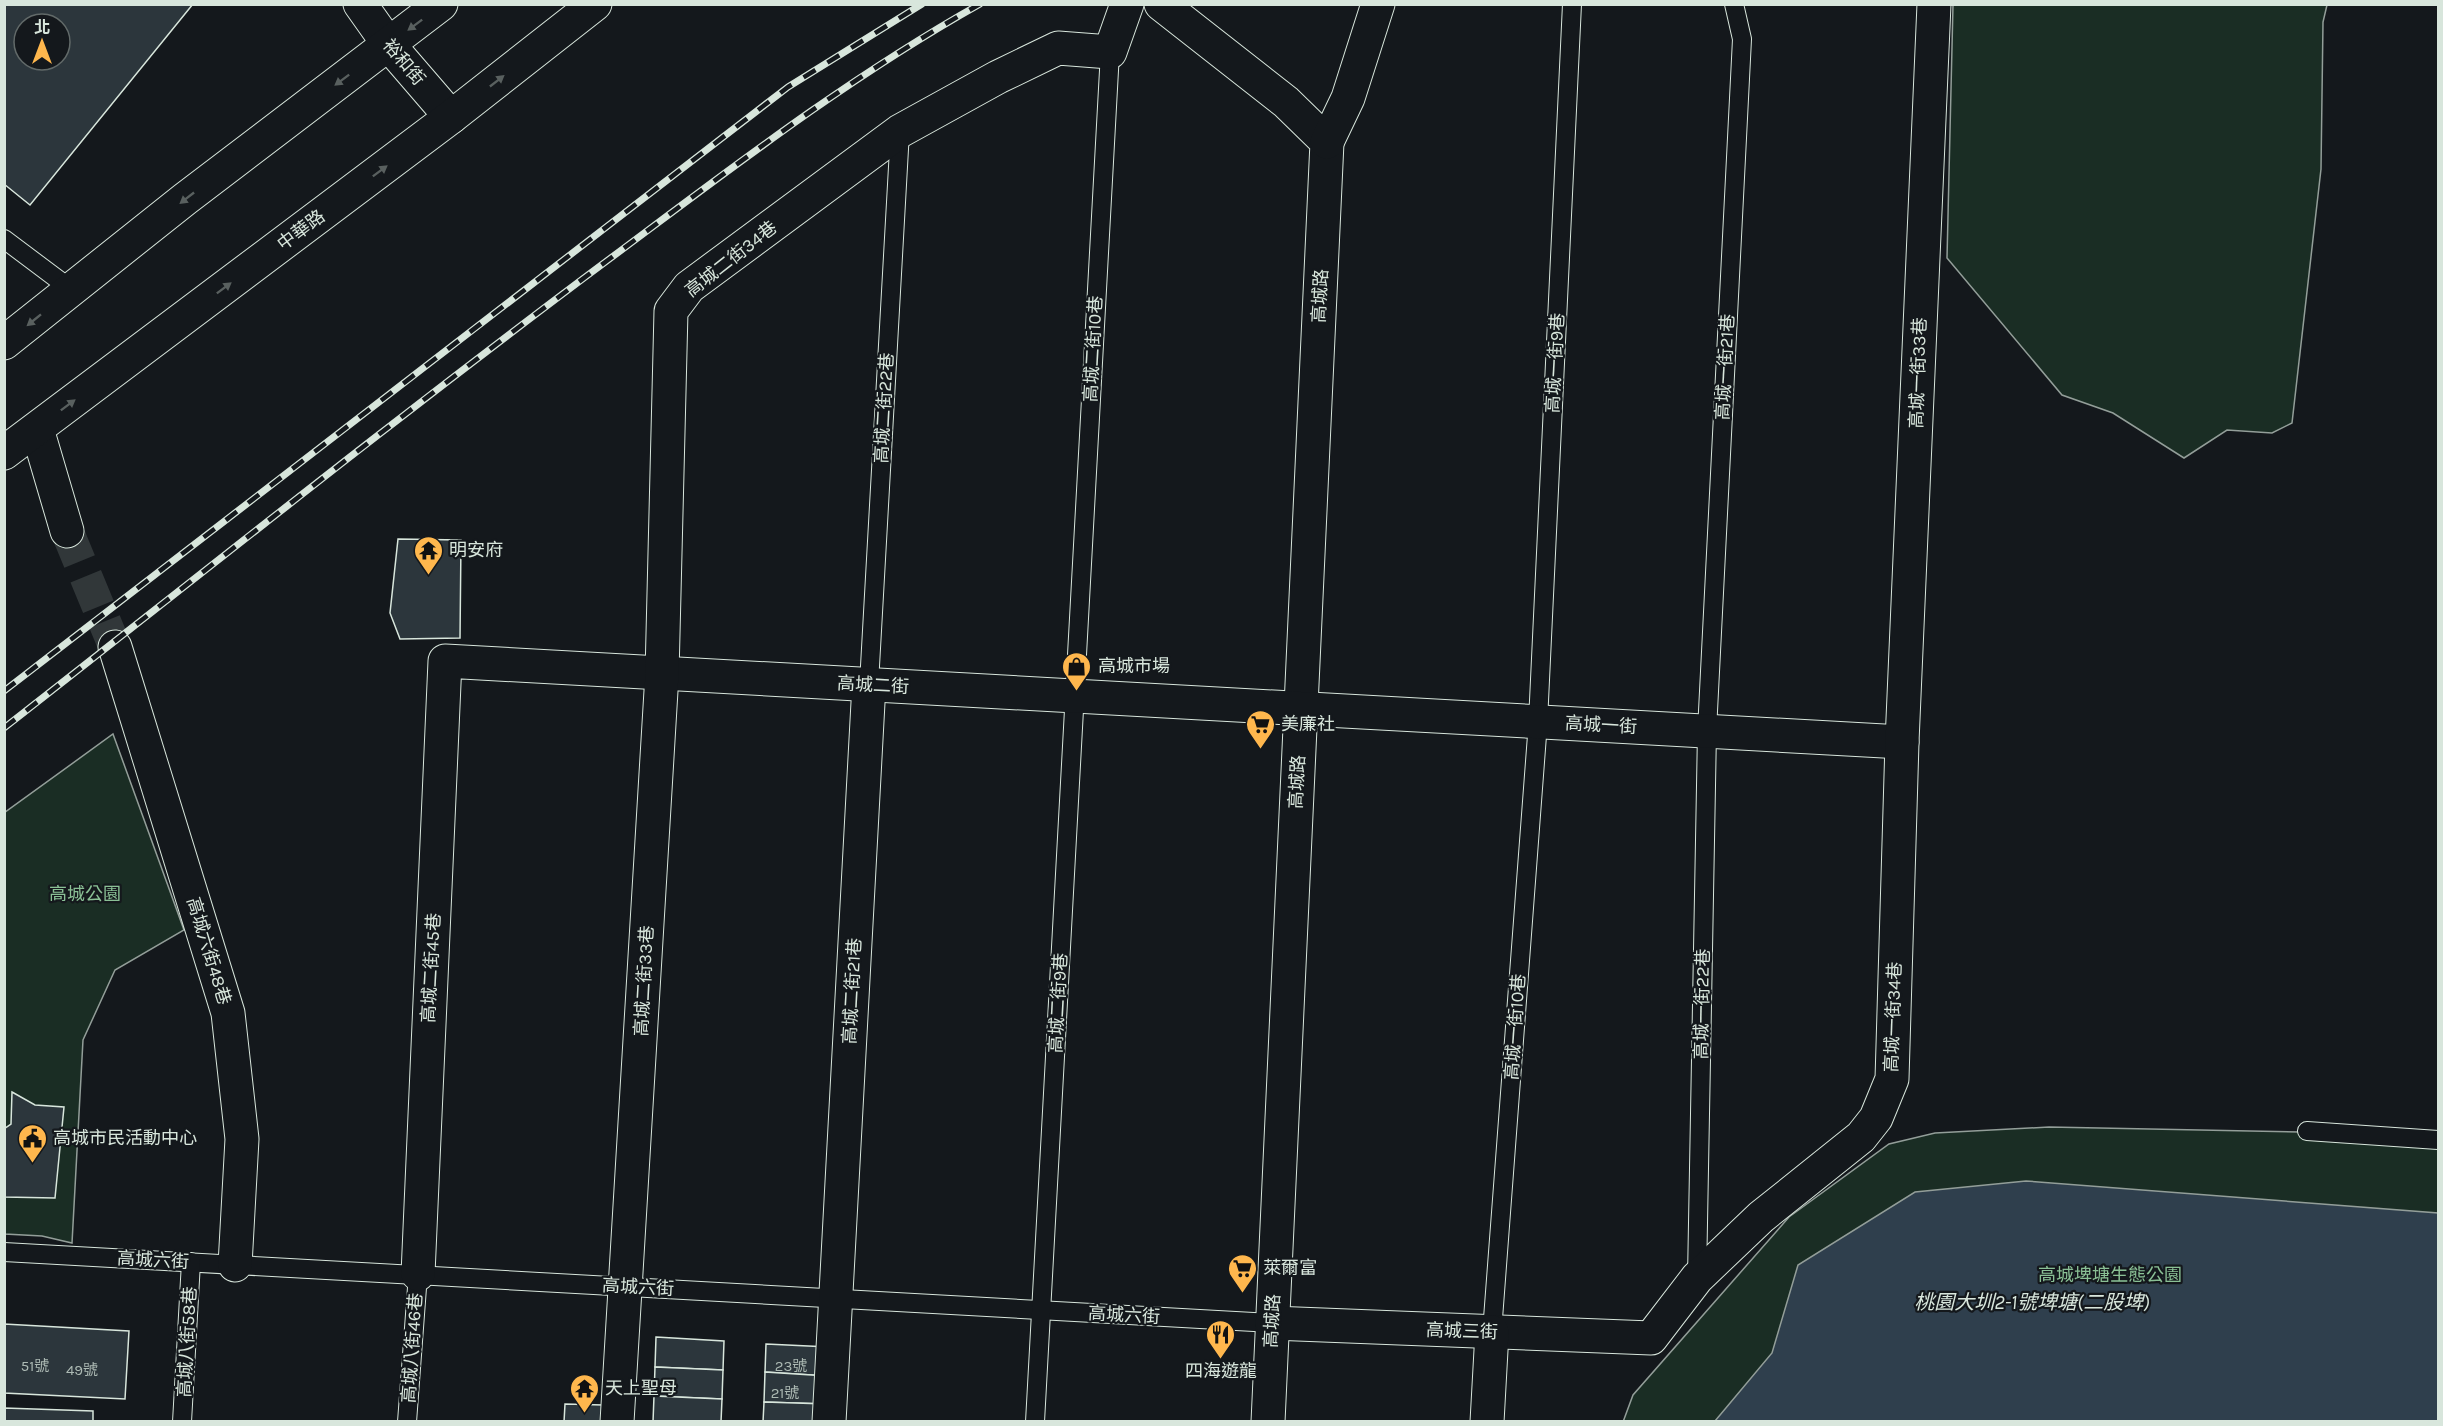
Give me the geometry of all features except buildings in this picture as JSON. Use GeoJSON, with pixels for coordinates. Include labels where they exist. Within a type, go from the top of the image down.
{"type":"FeatureCollection","features":[{"type":"Feature","properties":{"kind":"street","name":"裕和街"},"geometry":{"type":"LineString","coordinates":[[360,4],[388,45],[451,117]]}},
{"type":"Feature","properties":{"kind":"street"},"geometry":{"type":"LineString","coordinates":[[4,343],[185,199],[441,4]]}},
{"type":"Feature","properties":{"kind":"street","name":"中華路"},"geometry":{"type":"LineString","coordinates":[[4,453],[451,117],[595,4]]}},
{"type":"Feature","properties":{"kind":"street","name":"高城二街10巷"},"geometry":{"type":"LineString","coordinates":[[1110,52],[1127,4]]}},
{"type":"Feature","properties":{"kind":"street"},"geometry":{"type":"LineString","coordinates":[[1161,4],[1286,102],[1327,142]]}},
{"type":"Feature","properties":{"kind":"street","name":"高城路"},"geometry":{"type":"LineString","coordinates":[[1268,1422],[1327,142],[1348,98],[1378,4]]}},
{"type":"Feature","properties":{"kind":"street","name":"高城一街33巷"},"geometry":{"type":"LineString","coordinates":[[1902,742],[1934,4]]}},
{"type":"Feature","properties":{"kind":"street","name":"高城二街34巷"},"geometry":{"type":"LineString","coordinates":[[662,674],[671,311],[689,287],[900,131],[998,77],[1058,48],[1110,52]]}},
{"type":"Feature","properties":{"kind":"street"},"geometry":{"type":"LineString","coordinates":[[37,429],[67,531]]}},
{"type":"Feature","properties":{"kind":"street","name":"高城六街48巷"},"geometry":{"type":"LineString","coordinates":[[115,647],[228,1013],[242,1139],[235,1265]]}},
{"type":"Feature","properties":{"kind":"street","name":"高城二街"},"geometry":{"type":"LineString","coordinates":[[445,661],[1301,709]]}},
{"type":"Feature","properties":{"kind":"street","name":"高城二街45巷"},"geometry":{"type":"LineString","coordinates":[[418,1274],[445,661]]}},
{"type":"Feature","properties":{"kind":"street","name":"高城二街33巷"},"geometry":{"type":"LineString","coordinates":[[617,1422],[662,674]]}},
{"type":"Feature","properties":{"kind":"street","name":"高城二街21巷"},"geometry":{"type":"LineString","coordinates":[[830,1422],[869,684]]}},
{"type":"Feature","properties":{"kind":"street","name":"高城一街"},"geometry":{"type":"LineString","coordinates":[[1301,709],[1902,742]]}},
{"type":"Feature","properties":{"kind":"street","name":"高城一街34巷"},"geometry":{"type":"LineString","coordinates":[[1651,1338],[1697,1278],[1761,1217],[1861,1137],[1876,1118],[1892,1079],[1902,742]]}},
{"type":"Feature","properties":{"kind":"street","name":"高城三街"},"geometry":{"type":"LineString","coordinates":[[1272,1323],[1651,1338]]}},
{"type":"Feature","properties":{"kind":"street"},"geometry":{"type":"LineString","coordinates":[[1487,1422],[1492,1332]]}},
{"type":"Feature","properties":{"kind":"lane","name":"高城一街9巷"},"geometry":{"type":"LineString","coordinates":[[1538,722],[1572,4]]}},
{"type":"Feature","properties":{"kind":"lane","name":"高城一街21巷"},"geometry":{"type":"LineString","coordinates":[[1707,731],[1742,39],[1734,4]]}},
{"type":"Feature","properties":{"kind":"lane","name":"高城二街10巷"},"geometry":{"type":"LineString","coordinates":[[1075,696],[1110,52]]}},
{"type":"Feature","properties":{"kind":"lane","name":"高城二街22巷"},"geometry":{"type":"LineString","coordinates":[[869,684],[900,131]]}},
{"type":"Feature","properties":{"kind":"lane"},"geometry":{"type":"LineString","coordinates":[[4,239],[72,290]]}},
{"type":"Feature","properties":{"kind":"lane","name":"高城二街9巷"},"geometry":{"type":"LineString","coordinates":[[1035,1422],[1075,696]]}},
{"type":"Feature","properties":{"kind":"lane","name":"高城一街10巷"},"geometry":{"type":"LineString","coordinates":[[1492,1332],[1538,722]]}},
{"type":"Feature","properties":{"kind":"lane","name":"高城一街22巷"},"geometry":{"type":"LineString","coordinates":[[1697,1278],[1707,731]]}},
{"type":"Feature","properties":{"kind":"lane"},"geometry":{"type":"LineString","coordinates":[[2307,1131],[2439,1140]]}},
{"type":"Feature","properties":{"kind":"lane","name":"高城六街"},"geometry":{"type":"LineString","coordinates":[[4,1252],[1272,1323]]}},
{"type":"Feature","properties":{"kind":"lane","name":"高城八街58巷"},"geometry":{"type":"LineString","coordinates":[[182,1422],[191,1262]]}},
{"type":"Feature","properties":{"kind":"lane","name":"高城八街46巷"},"geometry":{"type":"LineString","coordinates":[[407,1422],[418,1274]]}},
{"type":"Feature","properties":{"kind":"green space"},"geometry":{"type":"Polygon","coordinates":[[[1953,5],[2327,5],[2323,22],[2321,169],[2292,423],[2272,433],[2227,430],[2184,458],[2113,413],[2062,395],[1947,258],[1953,5]]]}},
{"type":"Feature","properties":{"kind":"green space","name":"高城公園"},"geometry":{"type":"Polygon","coordinates":[[[113,734],[184,930],[115,970],[83,1040],[72,1243],[42,1236],[5,1234],[4,813],[113,734]]]}},
{"type":"Feature","properties":{"kind":"green space","name":"桃園大圳2-1號埤塘(二股埤)"},"geometry":{"type":"Polygon","coordinates":[[[2049,1127],[2300,1132],[2438,1144],[2438,1421],[1623,1422],[1633,1395],[1789,1217],[1889,1144],[1935,1133],[2049,1127]]]}},
{"type":"Feature","properties":{"kind":"water","name":"桃園大圳2-1號埤塘(二股埤)"},"geometry":{"type":"Polygon","coordinates":[[[2026,1181],[2438,1213],[2438,1421],[1715,1421],[1772,1353],[1798,1265],[1915,1192],[2026,1181]]]}},
{"type":"Feature","properties":{"kind":"tunnel"},"geometry":{"type":"LineString","coordinates":[[67,531],[115,647]]}},
{"type":"Feature","properties":{"kind":"railway"},"geometry":{"type":"LineString","coordinates":[[4,691],[788,87],[922,4]]}},
{"type":"Feature","properties":{"kind":"railway"},"geometry":{"type":"LineString","coordinates":[[4,728],[456,375],[699,192],[836,94],[980,4]]}},
{"type":"Feature","properties":{"kind":"place","name":"明安府"},"geometry":{"type":"Point","coordinates":[428,576]}},
{"type":"Feature","properties":{"kind":"place","name":"高城市場"},"geometry":{"type":"Point","coordinates":[1077,692]}},
{"type":"Feature","properties":{"kind":"place","name":"美廉社"},"geometry":{"type":"Point","coordinates":[1260,750]}},
{"type":"Feature","properties":{"kind":"place","name":"高城市民活動中心"},"geometry":{"type":"Point","coordinates":[32,1164]}},
{"type":"Feature","properties":{"kind":"place","name":"萊爾富"},"geometry":{"type":"Point","coordinates":[1242,1294]}},
{"type":"Feature","properties":{"kind":"place","name":"四海遊龍"},"geometry":{"type":"Point","coordinates":[1221,1360]}},
{"type":"Feature","properties":{"kind":"place","name":"天上聖母"},"geometry":{"type":"Point","coordinates":[584,1414]}},
{"type":"Feature","properties":{"kind":"park label","name":"高城埤塘生態公園"},"geometry":{"type":"Point","coordinates":[2110,1275]}}]}
